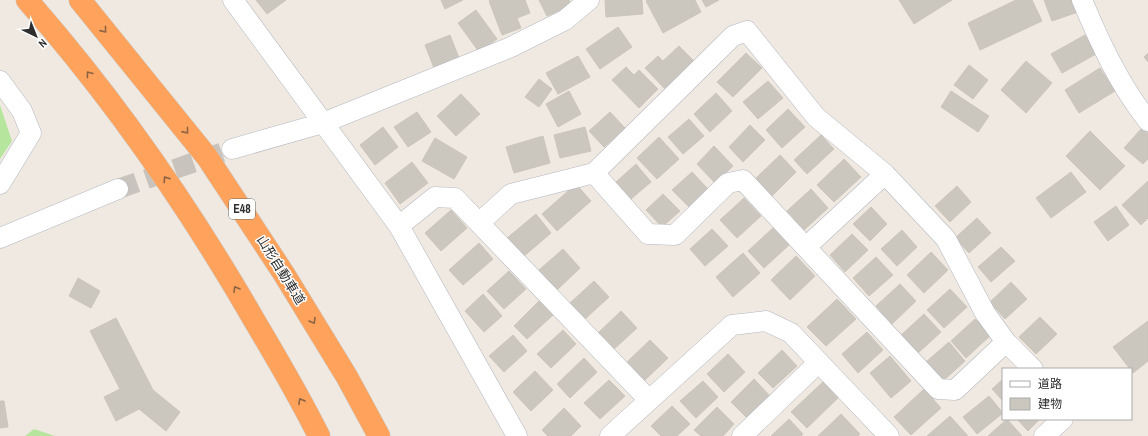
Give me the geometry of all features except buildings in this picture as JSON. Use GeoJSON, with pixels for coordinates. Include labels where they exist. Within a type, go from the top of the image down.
{"type":"FeatureCollection","features":[{"type":"Feature","properties":{"kind":"highway"},"geometry":{"type":"LineString","coordinates":[[27,0],[68,46],[152,158],[221,262],[302,402],[319,436]]}},
{"type":"Feature","properties":{"kind":"highway","name":"山形自動車道"},"geometry":{"type":"LineString","coordinates":[[80,0],[207,157],[284,274],[347,377],[379,436]]}},
{"type":"Feature","properties":{"kind":"street"},"geometry":{"type":"LineString","coordinates":[[233,0],[399,226],[517,436]]}},
{"type":"Feature","properties":{"kind":"street"},"geometry":{"type":"LineString","coordinates":[[232,149],[323,123],[511,47],[564,20],[589,0]]}},
{"type":"Feature","properties":{"kind":"street"},"geometry":{"type":"LineString","coordinates":[[1082,0],[1108,58],[1132,101],[1148,121]]}},
{"type":"Feature","properties":{"kind":"street"},"geometry":{"type":"LineString","coordinates":[[479,223],[511,194],[594,173],[733,36],[747,31],[816,117],[885,174],[946,239],[985,313],[1006,342],[1032,368]]}},
{"type":"Feature","properties":{"kind":"street"},"geometry":{"type":"LineString","coordinates":[[0,81],[22,111],[31,133],[0,184]]}},
{"type":"Feature","properties":{"kind":"street"},"geometry":{"type":"LineString","coordinates":[[594,173],[648,234],[675,235],[728,183],[743,180],[938,389],[955,390],[1006,342]]}},
{"type":"Feature","properties":{"kind":"street"},"geometry":{"type":"LineString","coordinates":[[806,247],[885,174]]}},
{"type":"Feature","properties":{"kind":"street"},"geometry":{"type":"LineString","coordinates":[[0,238],[118,189]]}},
{"type":"Feature","properties":{"kind":"street"},"geometry":{"type":"LineString","coordinates":[[399,226],[436,198],[455,198],[649,400]]}},
{"type":"Feature","properties":{"kind":"street"},"geometry":{"type":"LineString","coordinates":[[610,436],[732,325],[766,321],[791,332],[820,362],[881,433]]}},
{"type":"Feature","properties":{"kind":"street"},"geometry":{"type":"LineString","coordinates":[[742,436],[820,362]]}},
{"type":"Feature","properties":{"kind":"street"},"geometry":{"type":"LineString","coordinates":[[1044,436],[1061,420]]}},
{"type":"Feature","properties":{"kind":"green space"},"geometry":{"type":"Polygon","coordinates":[[[0,105],[12,141],[0,159],[0,105]]]}},
{"type":"Feature","properties":{"kind":"green space"},"geometry":{"type":"Polygon","coordinates":[[[34,429],[55,436],[25,436],[34,429]]]}},
{"type":"Feature","properties":{"kind":"tunnel"},"geometry":{"type":"LineString","coordinates":[[118,189],[232,149]]}}]}
